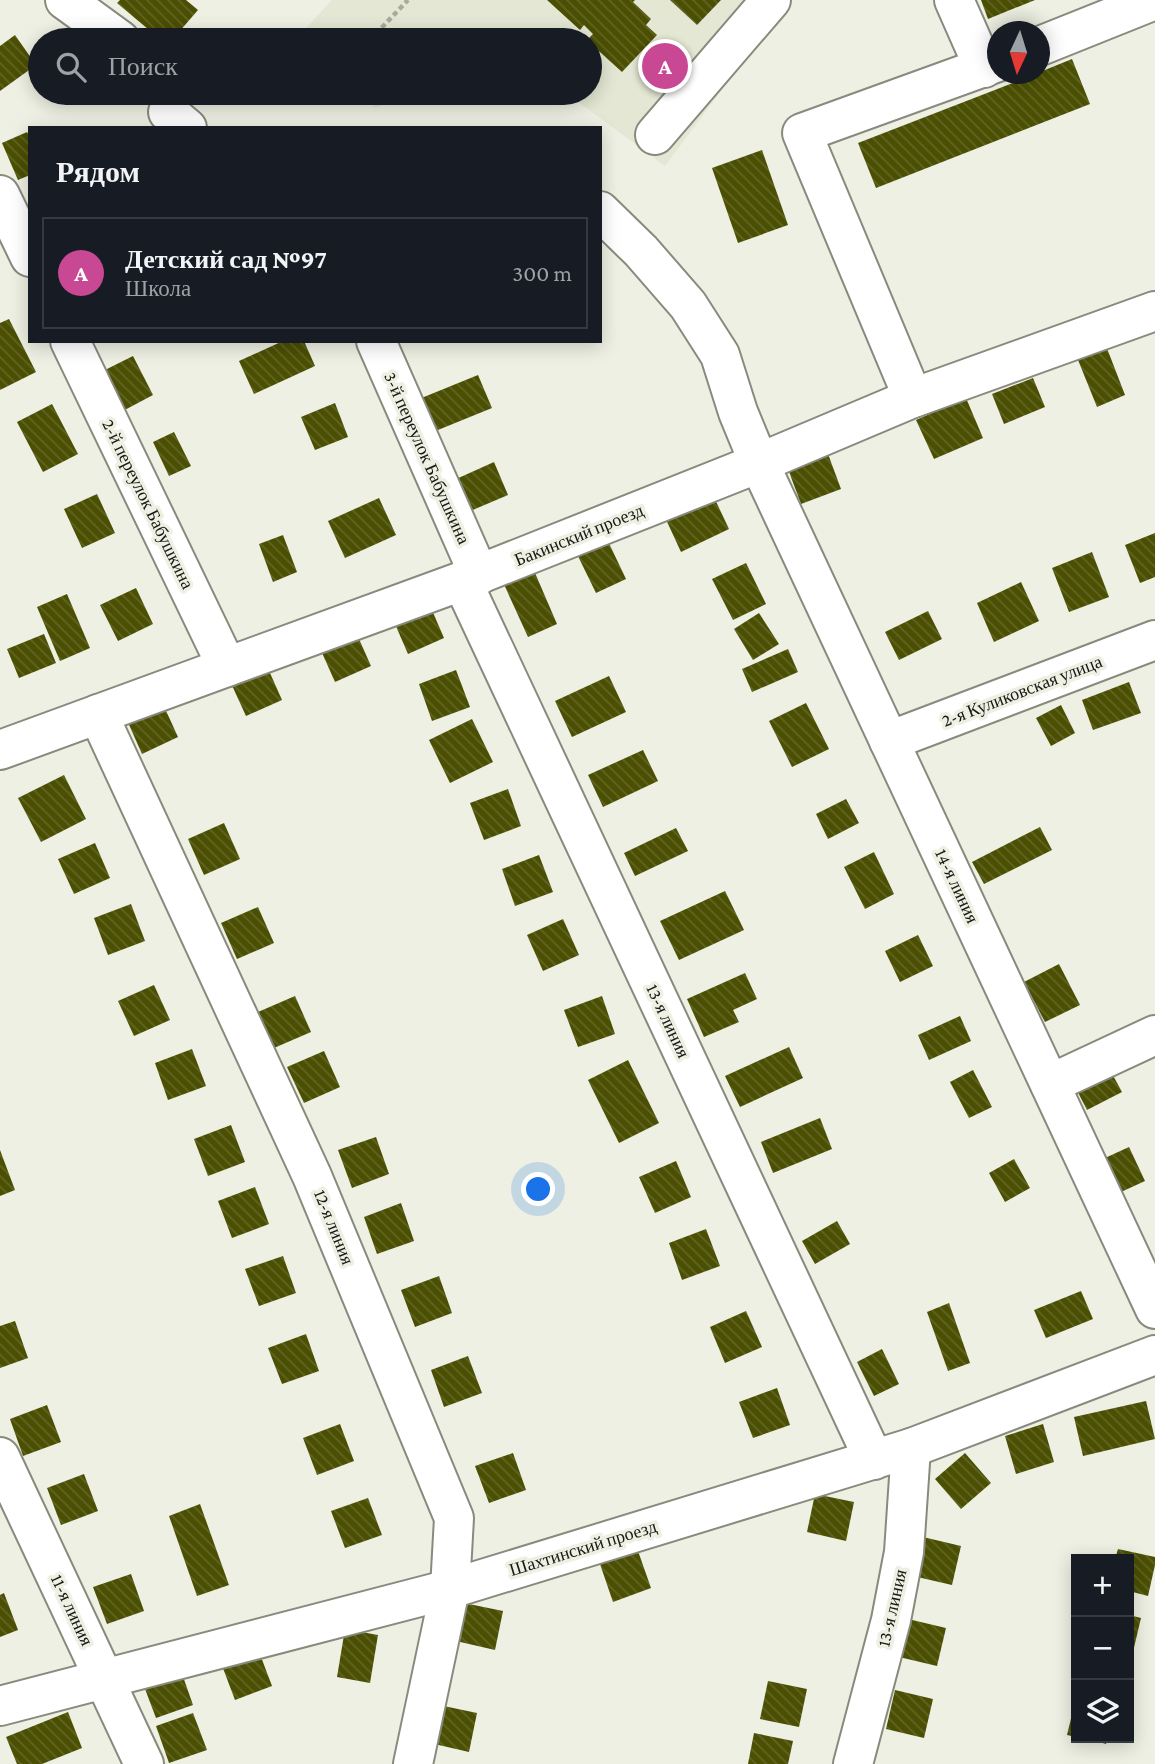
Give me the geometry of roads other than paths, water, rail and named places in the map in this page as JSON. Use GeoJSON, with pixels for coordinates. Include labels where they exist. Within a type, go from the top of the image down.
{"type":"FeatureCollection","features":[{"type":"Feature","properties":{"kind":"street"},"geometry":{"type":"LineString","coordinates":[[65,0],[104,28]]}},
{"type":"Feature","properties":{"kind":"street"},"geometry":{"type":"LineString","coordinates":[[654,135],[771,0]]}},
{"type":"Feature","properties":{"kind":"street"},"geometry":{"type":"LineString","coordinates":[[954,0],[987,58]]}},
{"type":"Feature","properties":{"kind":"street"},"geometry":{"type":"LineString","coordinates":[[1050,42],[1155,0]]}},
{"type":"Feature","properties":{"kind":"street"},"geometry":{"type":"LineString","coordinates":[[913,398],[802,133],[987,66]]}},
{"type":"Feature","properties":{"kind":"street"},"geometry":{"type":"LineString","coordinates":[[0,195],[28,253]]}},
{"type":"Feature","properties":{"kind":"street","name":"14-я линия"},"geometry":{"type":"LineString","coordinates":[[602,213],[641,251],[688,305],[720,355],[738,412],[759,463],[1155,1309]]}},
{"type":"Feature","properties":{"kind":"street","name":"Бакинский проезд"},"geometry":{"type":"LineString","coordinates":[[0,750],[471,578],[759,463],[913,398],[1155,311]]}},
{"type":"Feature","properties":{"kind":"street","name":"2-й переулок Бабушкина"},"geometry":{"type":"LineString","coordinates":[[71,343],[226,667]]}},
{"type":"Feature","properties":{"kind":"street","name":"3-й переулок Бабушкина"},"geometry":{"type":"LineString","coordinates":[[377,343],[471,578]]}},
{"type":"Feature","properties":{"kind":"street","name":"13-я линия"},"geometry":{"type":"LineString","coordinates":[[471,578],[874,1460]]}},
{"type":"Feature","properties":{"kind":"street","name":"2-я Куликовская улица"},"geometry":{"type":"LineString","coordinates":[[889,741],[1155,640]]}},
{"type":"Feature","properties":{"kind":"street","name":"12-я линия"},"geometry":{"type":"LineString","coordinates":[[98,714],[313,1176],[454,1518],[450,1589],[413,1764]]}},
{"type":"Feature","properties":{"kind":"street"},"geometry":{"type":"LineString","coordinates":[[1050,1084],[1155,1035]]}},
{"type":"Feature","properties":{"kind":"street","name":"Шахтинский проезд"},"geometry":{"type":"LineString","coordinates":[[0,1706],[450,1589],[911,1448],[1155,1355]]}},
{"type":"Feature","properties":{"kind":"street","name":"13-я линия"},"geometry":{"type":"LineString","coordinates":[[853,1764],[891,1620],[904,1552],[911,1448]]}},
{"type":"Feature","properties":{"kind":"street","name":"11-я линия"},"geometry":{"type":"LineString","coordinates":[[0,1457],[144,1764]]}},
{"type":"Feature","properties":{"kind":"place","name":"Детский сад №97"},"geometry":{"type":"Point","coordinates":[665,66]}}]}
